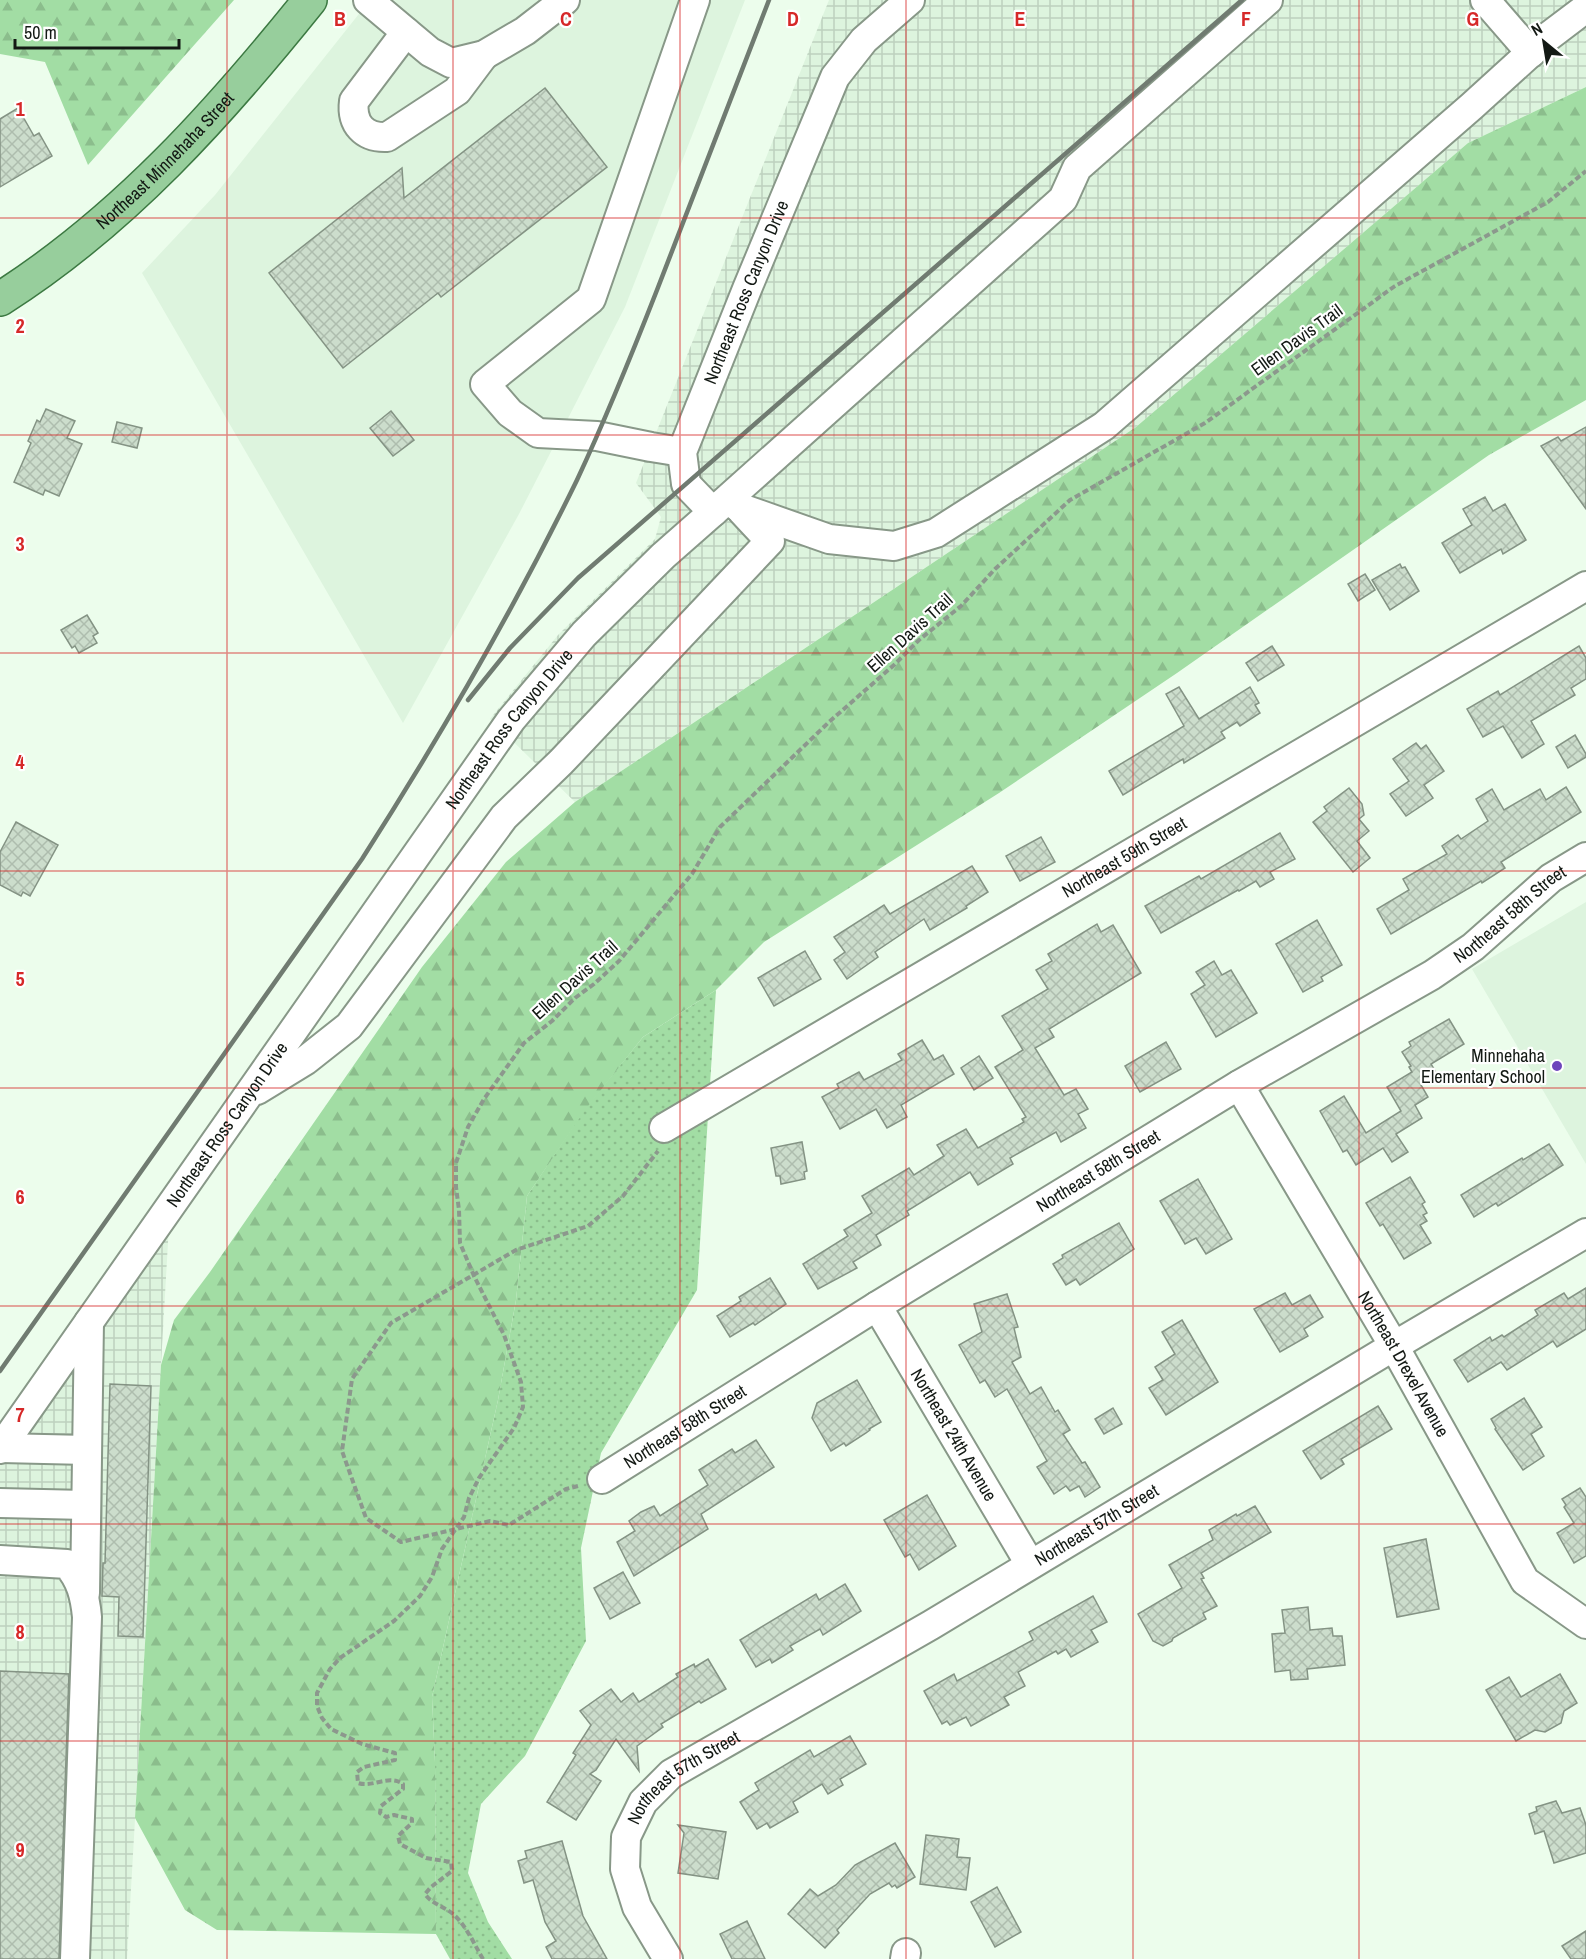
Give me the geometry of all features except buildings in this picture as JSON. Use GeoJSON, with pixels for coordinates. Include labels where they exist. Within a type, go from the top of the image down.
{"type":"FeatureCollection","features":[{"type":"Feature","properties":{"kind":"main road","name":"Northeast Minnehaha Street"},"geometry":{"type":"LineString","coordinates":[[0,299],[72,247],[140,190],[233,93],[310,0]]}},
{"type":"Feature","properties":{"kind":"street"},"geometry":{"type":"LineString","coordinates":[[368,0],[430,52],[451,63],[484,55],[525,31],[565,0]]}},
{"type":"Feature","properties":{"kind":"street"},"geometry":{"type":"LineString","coordinates":[[682,452],[597,436],[538,433],[510,413],[485,384],[591,299],[695,0]]}},
{"type":"Feature","properties":{"kind":"street","name":"Northeast Ross Canyon Drive"},"geometry":{"type":"LineString","coordinates":[[0,1449],[510,720],[584,634],[663,556],[725,509],[686,484],[682,452],[835,77],[864,40],[910,0]]}},
{"type":"Feature","properties":{"kind":"street"},"geometry":{"type":"LineString","coordinates":[[725,509],[1063,199],[1077,168],[1268,0]]}},
{"type":"Feature","properties":{"kind":"street"},"geometry":{"type":"LineString","coordinates":[[1485,0],[1531,53]]}},
{"type":"Feature","properties":{"kind":"street"},"geometry":{"type":"LineString","coordinates":[[725,509],[829,539],[894,546],[936,532],[1104,426],[1531,53],[1586,8]]}},
{"type":"Feature","properties":{"kind":"street"},"geometry":{"type":"LineString","coordinates":[[406,32],[354,101],[352,111],[355,120],[360,129],[368,135],[378,138],[387,137],[457,91],[484,55]]}},
{"type":"Feature","properties":{"kind":"street"},"geometry":{"type":"LineString","coordinates":[[246,1097],[306,1060],[348,1026],[504,817],[561,762],[770,541],[725,509]]}},
{"type":"Feature","properties":{"kind":"street","name":"Northeast 59th Street"},"geometry":{"type":"LineString","coordinates":[[664,1128],[1586,586]]}},
{"type":"Feature","properties":{"kind":"street","name":"Northeast 58th Street"},"geometry":{"type":"LineString","coordinates":[[602,1479],[878,1306],[1239,1085],[1432,975],[1473,947],[1551,878],[1586,857]]}},
{"type":"Feature","properties":{"kind":"street","name":"Northeast Drexel Avenue"},"geometry":{"type":"LineString","coordinates":[[1239,1085],[1394,1346],[1525,1581],[1584,1620]]}},
{"type":"Feature","properties":{"kind":"street","name":"Northeast 57th Street"},"geometry":{"type":"LineString","coordinates":[[668,1959],[638,1906],[625,1869],[627,1837],[643,1802],[671,1774],[922,1630],[1586,1233]]}},
{"type":"Feature","properties":{"kind":"street","name":"Northeast 24th Avenue"},"geometry":{"type":"LineString","coordinates":[[878,1306],[1030,1564]]}},
{"type":"Feature","properties":{"kind":"street"},"geometry":{"type":"LineString","coordinates":[[75,1959],[86,1629],[88,1323]]}},
{"type":"Feature","properties":{"kind":"street"},"geometry":{"type":"LineString","coordinates":[[0,1449],[87,1450]]}},
{"type":"Feature","properties":{"kind":"street"},"geometry":{"type":"LineString","coordinates":[[0,1503],[86,1506]]}},
{"type":"Feature","properties":{"kind":"street"},"geometry":{"type":"LineString","coordinates":[[0,1560],[68,1564],[85,1593]]}},
{"type":"Feature","properties":{"kind":"path","name":"Ellen Davis Trail"},"geometry":{"type":"LineString","coordinates":[[483,1959],[466,1929],[454,1915],[431,1902],[425,1894],[452,1871],[451,1862],[426,1858],[400,1844],[398,1836],[412,1823],[412,1819],[394,1815],[386,1817],[380,1813],[381,1806],[403,1789],[403,1784],[392,1779],[363,1785],[358,1783],[357,1772],[364,1767],[395,1760],[395,1753],[362,1744],[331,1729],[322,1718],[317,1706],[317,1693],[340,1658],[394,1621],[420,1596],[432,1577],[442,1549],[464,1517],[479,1478],[514,1428],[523,1407],[521,1382],[504,1335],[460,1243],[456,1163],[468,1127],[484,1099],[524,1043],[619,961],[692,874],[720,827],[829,722],[919,640],[961,606],[995,569],[1070,500],[1205,423],[1395,286],[1548,202],[1586,171]]}},
{"type":"Feature","properties":{"kind":"path"},"geometry":{"type":"LineString","coordinates":[[602,1479],[566,1489],[509,1524],[490,1521],[400,1542],[366,1518],[342,1451],[352,1378],[391,1323],[516,1250],[588,1226],[623,1196],[644,1169],[658,1150],[664,1128]]}},
{"type":"Feature","properties":{"kind":"shaded area"},"geometry":{"type":"Polygon","coordinates":[[[370,0],[745,0],[625,307],[519,514],[403,723],[142,273],[215,195],[370,0]]]}},
{"type":"Feature","properties":{"kind":"shaded area"},"geometry":{"type":"Polygon","coordinates":[[[829,0],[1586,0],[1586,87],[1468,143],[1136,427],[575,802],[490,719],[558,635],[655,539],[661,517],[636,483],[829,0]]]}},
{"type":"Feature","properties":{"kind":"shaded area","name":"Minnehaha Elementary School"},"geometry":{"type":"Polygon","coordinates":[[[1586,902],[1586,1164],[1472,969],[1586,902]]]}},
{"type":"Feature","properties":{"kind":"shaded area"},"geometry":{"type":"Polygon","coordinates":[[[169,1225],[127,1959],[0,1959],[0,1466],[169,1225]]]}},
{"type":"Feature","properties":{"kind":"green space"},"geometry":{"type":"Polygon","coordinates":[[[0,0],[234,0],[88,165],[45,62],[0,54],[0,0]]]}},
{"type":"Feature","properties":{"kind":"green space"},"geometry":{"type":"Polygon","coordinates":[[[1586,87],[1586,400],[1489,455],[1177,673],[999,793],[764,942],[716,990],[643,1037],[585,1110],[527,1196],[516,1300],[498,1400],[432,1697],[435,1762],[436,1934],[217,1930],[185,1910],[135,1818],[161,1365],[174,1320],[210,1272],[422,967],[506,862],[575,802],[1136,427],[1468,143],[1586,87]]]}},
{"type":"Feature","properties":{"kind":"green space"},"geometry":{"type":"Polygon","coordinates":[[[716,990],[697,1290],[601,1453],[581,1548],[586,1641],[525,1756],[481,1804],[468,1873],[488,1922],[512,1959],[450,1959],[436,1934],[435,1762],[432,1697],[498,1400],[516,1300],[527,1196],[584,1110],[643,1037],[716,990]]]}},
{"type":"Feature","properties":{"kind":"railway"},"geometry":{"type":"LineString","coordinates":[[0,1371],[362,859],[420,767],[475,673],[553,529],[598,433],[648,314],[769,0]]}},
{"type":"Feature","properties":{"kind":"railway"},"geometry":{"type":"LineString","coordinates":[[468,700],[510,648],[578,578],[1242,0]]}},
{"type":"Feature","properties":{"kind":"place","name":"Minnehaha Elementary School"},"geometry":{"type":"Point","coordinates":[1557,1066]}}]}
